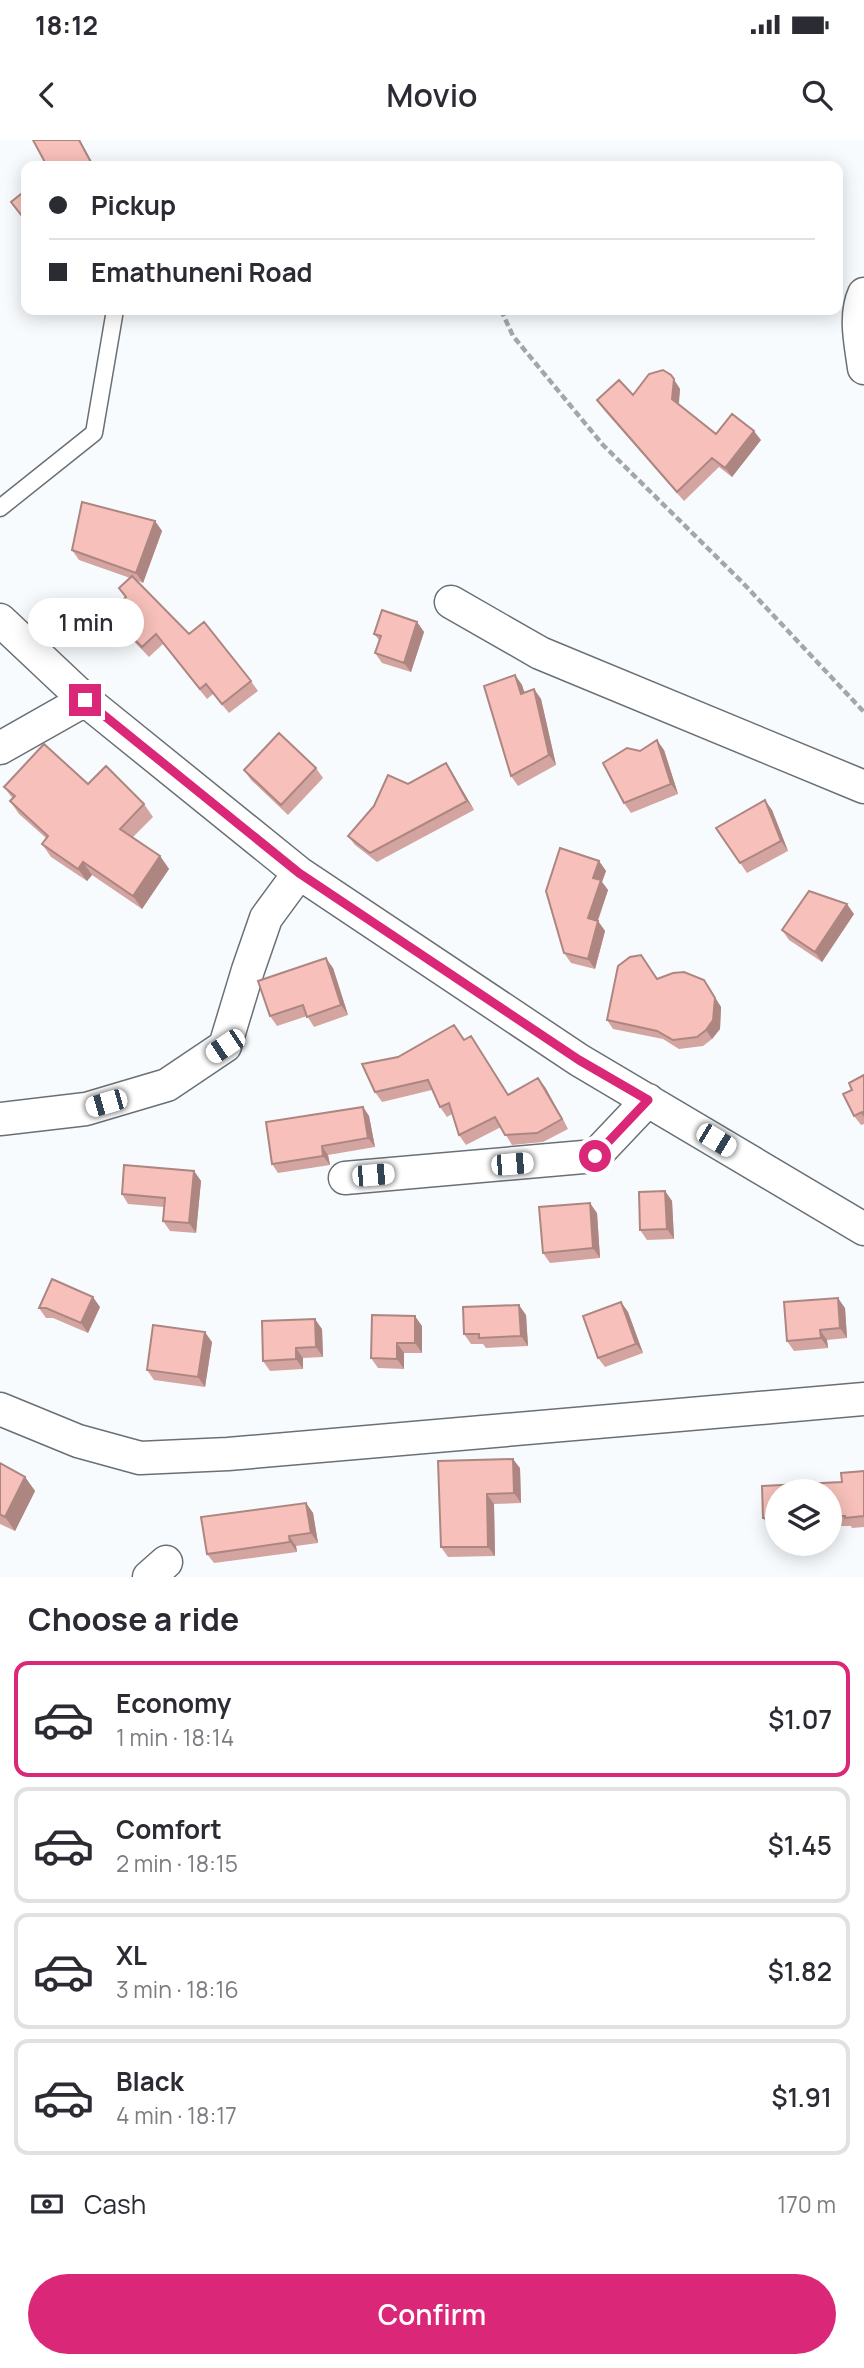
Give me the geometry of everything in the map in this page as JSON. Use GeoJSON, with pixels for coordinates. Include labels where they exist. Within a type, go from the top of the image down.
{"type":"FeatureCollection","features":[{"type":"Feature","properties":{"kind":"street"},"geometry":{"type":"LineString","coordinates":[[864,294],[859,329],[864,368]]}},
{"type":"Feature","properties":{"kind":"street"},"geometry":{"type":"LineString","coordinates":[[451,602],[540,653],[864,787]]}},
{"type":"Feature","properties":{"kind":"street"},"geometry":{"type":"LineString","coordinates":[[0,620],[85,700],[299,873],[579,1060],[864,1229]]}},
{"type":"Feature","properties":{"kind":"street"},"geometry":{"type":"LineString","coordinates":[[0,748],[85,700]]}},
{"type":"Feature","properties":{"kind":"street"},"geometry":{"type":"LineString","coordinates":[[0,1119],[86,1109],[167,1085],[225,1046],[266,918],[299,873]]}},
{"type":"Feature","properties":{"kind":"street"},"geometry":{"type":"LineString","coordinates":[[345,1178],[595,1156],[648,1100]]}},
{"type":"Feature","properties":{"kind":"street"},"geometry":{"type":"LineString","coordinates":[[0,1409],[78,1441],[140,1458],[228,1454],[864,1399]]}},
{"type":"Feature","properties":{"kind":"lane"},"geometry":{"type":"LineString","coordinates":[[0,508],[94,433],[114,315]]}},
{"type":"Feature","properties":{"kind":"path"},"geometry":{"type":"LineString","coordinates":[[503,315],[513,336],[603,445],[743,583],[864,712]]}},
{"type":"Feature","properties":{"kind":"building"},"geometry":{"type":"Polygon","coordinates":[[[33,140],[79,140],[90,161],[44,161],[33,140]]]}},
{"type":"Feature","properties":{"kind":"building"},"geometry":{"type":"Polygon","coordinates":[[[21,194],[21,215],[11,202],[21,194]]]}},
{"type":"Feature","properties":{"kind":"building"},"geometry":{"type":"Polygon","coordinates":[[[663,370],[674,379],[672,399],[716,434],[732,414],[754,431],[725,468],[712,458],[677,492],[597,400],[619,380],[633,395],[649,374],[663,370]]]}},
{"type":"Feature","properties":{"kind":"building"},"geometry":{"type":"Polygon","coordinates":[[[82,502],[155,521],[136,573],[72,550],[82,502]]]}},
{"type":"Feature","properties":{"kind":"building"},"geometry":{"type":"Polygon","coordinates":[[[132,576],[189,634],[204,622],[251,681],[222,704],[206,684],[200,689],[156,634],[142,647],[109,613],[126,597],[119,588],[132,576]]]}},
{"type":"Feature","properties":{"kind":"building"},"geometry":{"type":"Polygon","coordinates":[[[382,610],[417,622],[404,663],[375,653],[381,636],[374,634],[382,610]]]}},
{"type":"Feature","properties":{"kind":"building"},"geometry":{"type":"Polygon","coordinates":[[[515,675],[521,694],[534,689],[549,755],[511,776],[484,686],[515,675]]]}},
{"type":"Feature","properties":{"kind":"building"},"geometry":{"type":"Polygon","coordinates":[[[279,733],[316,768],[281,805],[244,770],[279,733]]]}},
{"type":"Feature","properties":{"kind":"building"},"geometry":{"type":"Polygon","coordinates":[[[657,740],[671,784],[624,803],[603,763],[627,748],[640,751],[657,740]]]}},
{"type":"Feature","properties":{"kind":"building"},"geometry":{"type":"Polygon","coordinates":[[[44,744],[88,784],[106,766],[144,804],[120,829],[160,856],[133,896],[83,862],[78,869],[42,844],[48,836],[10,801],[15,796],[4,787],[44,744]]]}},
{"type":"Feature","properties":{"kind":"building"},"geometry":{"type":"Polygon","coordinates":[[[446,763],[467,801],[370,853],[348,836],[374,806],[388,775],[408,784],[446,763]]]}},
{"type":"Feature","properties":{"kind":"building"},"geometry":{"type":"Polygon","coordinates":[[[765,800],[781,841],[740,863],[716,828],[765,800]]]}},
{"type":"Feature","properties":{"kind":"building"},"geometry":{"type":"Polygon","coordinates":[[[560,848],[599,861],[593,878],[601,880],[588,918],[598,921],[588,959],[564,953],[546,891],[560,848]]]}},
{"type":"Feature","properties":{"kind":"building"},"geometry":{"type":"Polygon","coordinates":[[[809,891],[847,904],[815,952],[782,930],[809,891]]]}},
{"type":"Feature","properties":{"kind":"building"},"geometry":{"type":"Polygon","coordinates":[[[641,955],[657,979],[684,972],[704,980],[715,998],[713,1020],[697,1037],[673,1040],[657,1031],[607,1020],[618,966],[630,957],[641,955]]]}},
{"type":"Feature","properties":{"kind":"building"},"geometry":{"type":"Polygon","coordinates":[[[326,958],[341,1005],[307,1017],[303,1005],[270,1016],[258,981],[326,958]]]}},
{"type":"Feature","properties":{"kind":"building"},"geometry":{"type":"Polygon","coordinates":[[[454,1025],[464,1040],[471,1036],[508,1095],[538,1078],[562,1119],[537,1133],[505,1135],[495,1117],[459,1135],[449,1103],[440,1107],[428,1080],[375,1092],[362,1064],[398,1057],[454,1025]]]}},
{"type":"Feature","properties":{"kind":"building"},"geometry":{"type":"Polygon","coordinates":[[[864,1075],[864,1116],[862,1112],[854,1116],[843,1094],[852,1090],[849,1083],[864,1075]]]}},
{"type":"Feature","properties":{"kind":"building"},"geometry":{"type":"Polygon","coordinates":[[[363,1107],[368,1138],[322,1146],[323,1156],[272,1164],[266,1122],[363,1107]]]}},
{"type":"Feature","properties":{"kind":"building"},"geometry":{"type":"Polygon","coordinates":[[[124,1165],[194,1171],[189,1223],[163,1221],[165,1198],[122,1194],[124,1165]]]}},
{"type":"Feature","properties":{"kind":"building"},"geometry":{"type":"Polygon","coordinates":[[[665,1191],[667,1229],[640,1230],[639,1192],[665,1191]]]}},
{"type":"Feature","properties":{"kind":"building"},"geometry":{"type":"Polygon","coordinates":[[[590,1203],[593,1248],[543,1253],[539,1207],[590,1203]]]}},
{"type":"Feature","properties":{"kind":"building"},"geometry":{"type":"Polygon","coordinates":[[[52,1279],[93,1297],[81,1323],[46,1308],[39,1308],[52,1279]]]}},
{"type":"Feature","properties":{"kind":"building"},"geometry":{"type":"Polygon","coordinates":[[[838,1298],[840,1328],[820,1330],[821,1338],[787,1341],[784,1302],[838,1298]]]}},
{"type":"Feature","properties":{"kind":"building"},"geometry":{"type":"Polygon","coordinates":[[[621,1302],[636,1344],[598,1358],[583,1316],[621,1302]]]}},
{"type":"Feature","properties":{"kind":"building"},"geometry":{"type":"Polygon","coordinates":[[[519,1305],[521,1336],[479,1338],[479,1334],[464,1334],[463,1307],[519,1305]]]}},
{"type":"Feature","properties":{"kind":"building"},"geometry":{"type":"Polygon","coordinates":[[[372,1315],[415,1316],[415,1343],[397,1343],[397,1359],[371,1358],[372,1315]]]}},
{"type":"Feature","properties":{"kind":"building"},"geometry":{"type":"Polygon","coordinates":[[[315,1319],[316,1347],[296,1348],[296,1359],[263,1361],[262,1321],[315,1319]]]}},
{"type":"Feature","properties":{"kind":"building"},"geometry":{"type":"Polygon","coordinates":[[[153,1325],[205,1332],[198,1377],[147,1370],[153,1325]]]}},
{"type":"Feature","properties":{"kind":"building"},"geometry":{"type":"Polygon","coordinates":[[[513,1459],[514,1493],[487,1494],[488,1547],[441,1547],[438,1461],[513,1459]]]}},
{"type":"Feature","properties":{"kind":"building"},"geometry":{"type":"Polygon","coordinates":[[[0,1463],[25,1477],[5,1517],[0,1514],[0,1463]]]}},
{"type":"Feature","properties":{"kind":"building"},"geometry":{"type":"Polygon","coordinates":[[[864,1471],[864,1516],[842,1516],[841,1473],[864,1471]]]}},
{"type":"Feature","properties":{"kind":"building"},"geometry":{"type":"Polygon","coordinates":[[[762,1486],[765,1486],[765,1518],[763,1518],[762,1486]]]}},
{"type":"Feature","properties":{"kind":"building"},"geometry":{"type":"Polygon","coordinates":[[[306,1503],[311,1533],[289,1536],[290,1542],[207,1554],[201,1517],[306,1503]]]}},
{"type":"Feature","properties":{"kind":"route"},"geometry":{"type":"LineString","coordinates":[[85,700],[299,873],[579,1060],[648,1100],[595,1156]]}}]}
